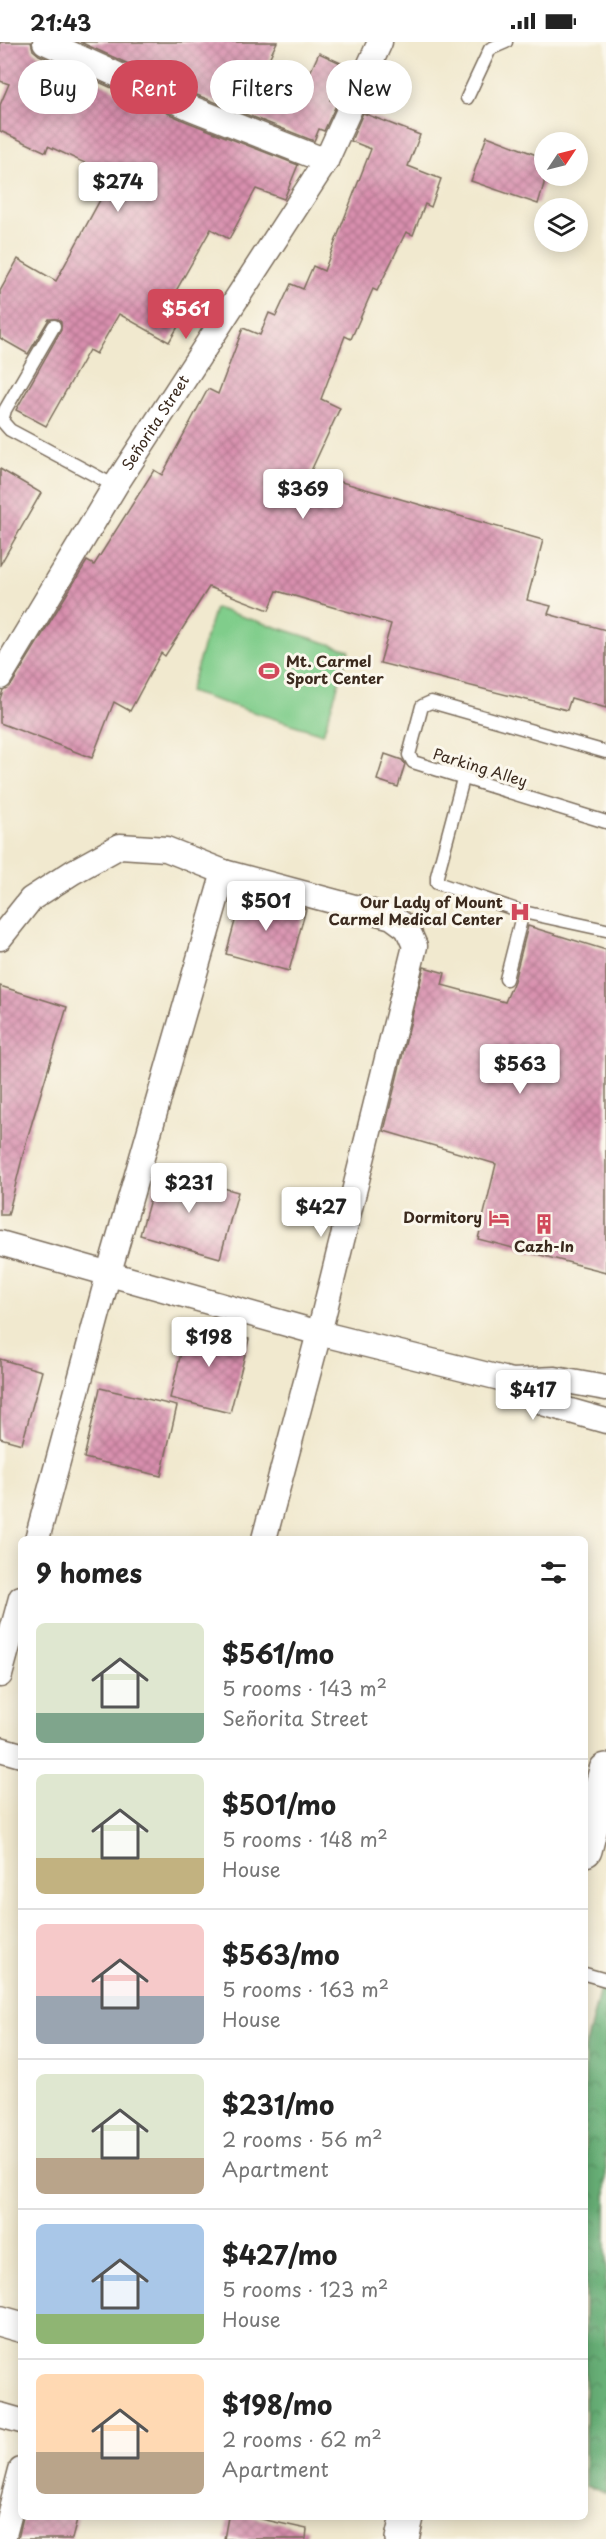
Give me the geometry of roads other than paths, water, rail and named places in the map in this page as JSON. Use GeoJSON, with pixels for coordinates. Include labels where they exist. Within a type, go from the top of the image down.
{"type":"FeatureCollection","features":[{"type":"Feature","properties":{"kind":"highway"},"geometry":{"type":"LineString","coordinates":[[588,1839],[606,1770]]}},
{"type":"Feature","properties":{"kind":"highway"},"geometry":{"type":"LineString","coordinates":[[402,2539],[406,2520]]}},
{"type":"Feature","properties":{"kind":"street","name":"Señorita Street"},"geometry":{"type":"LineString","coordinates":[[0,677],[115,486],[326,161],[380,42]]}},
{"type":"Feature","properties":{"kind":"street"},"geometry":{"type":"LineString","coordinates":[[45,43],[190,108],[326,161]]}},
{"type":"Feature","properties":{"kind":"street"},"geometry":{"type":"LineString","coordinates":[[0,938],[32,899],[73,872],[120,846],[166,849],[224,872],[392,917],[407,928],[415,946],[319,1333],[265,1536]]}},
{"type":"Feature","properties":{"kind":"street"},"geometry":{"type":"LineString","coordinates":[[38,1536],[109,1272],[224,872]]}},
{"type":"Feature","properties":{"kind":"street"},"geometry":{"type":"LineString","coordinates":[[0,1243],[319,1333],[512,1381],[555,1379],[599,1386],[595,1417],[546,1404],[512,1381]]}},
{"type":"Feature","properties":{"kind":"street"},"geometry":{"type":"LineString","coordinates":[[0,1675],[18,1609]]}},
{"type":"Feature","properties":{"kind":"street"},"geometry":{"type":"LineString","coordinates":[[0,1749],[18,1754]]}},
{"type":"Feature","properties":{"kind":"street"},"geometry":{"type":"LineString","coordinates":[[0,2321],[18,2325]]}},
{"type":"Feature","properties":{"kind":"street"},"geometry":{"type":"LineString","coordinates":[[0,2415],[18,2420]]}},
{"type":"Feature","properties":{"kind":"street"},"geometry":{"type":"LineString","coordinates":[[3,2539],[18,2482]]}},
{"type":"Feature","properties":{"kind":"lane"},"geometry":{"type":"LineString","coordinates":[[467,98],[490,49],[506,42]]}},
{"type":"Feature","properties":{"kind":"lane"},"geometry":{"type":"LineString","coordinates":[[54,326],[5,410],[2,421],[10,430],[115,486]]}},
{"type":"Feature","properties":{"kind":"lane","name":"Parking Alley"},"geometry":{"type":"LineString","coordinates":[[606,752],[426,703],[409,755],[411,759],[463,779],[606,822]]}},
{"type":"Feature","properties":{"kind":"lane"},"geometry":{"type":"LineString","coordinates":[[463,779],[437,876],[437,884],[522,912],[606,930]]}},
{"type":"Feature","properties":{"kind":"lane"},"geometry":{"type":"LineString","coordinates":[[506,979],[522,912]]}},
{"type":"Feature","properties":{"kind":"lane"},"geometry":{"type":"LineString","coordinates":[[588,1975],[606,1980]]}},
{"type":"Feature","properties":{"kind":"place","name":"Mt. Carmel Sport Center"},"geometry":{"type":"Point","coordinates":[269,671]}},
{"type":"Feature","properties":{"kind":"place","name":"Our Lady of Mount Carmel Medical Center"},"geometry":{"type":"Point","coordinates":[520,912]}},
{"type":"Feature","properties":{"kind":"place","name":"Dormitory"},"geometry":{"type":"Point","coordinates":[499,1218]}},
{"type":"Feature","properties":{"kind":"place","name":"Cazh-In"},"geometry":{"type":"Point","coordinates":[544,1224]}}]}
